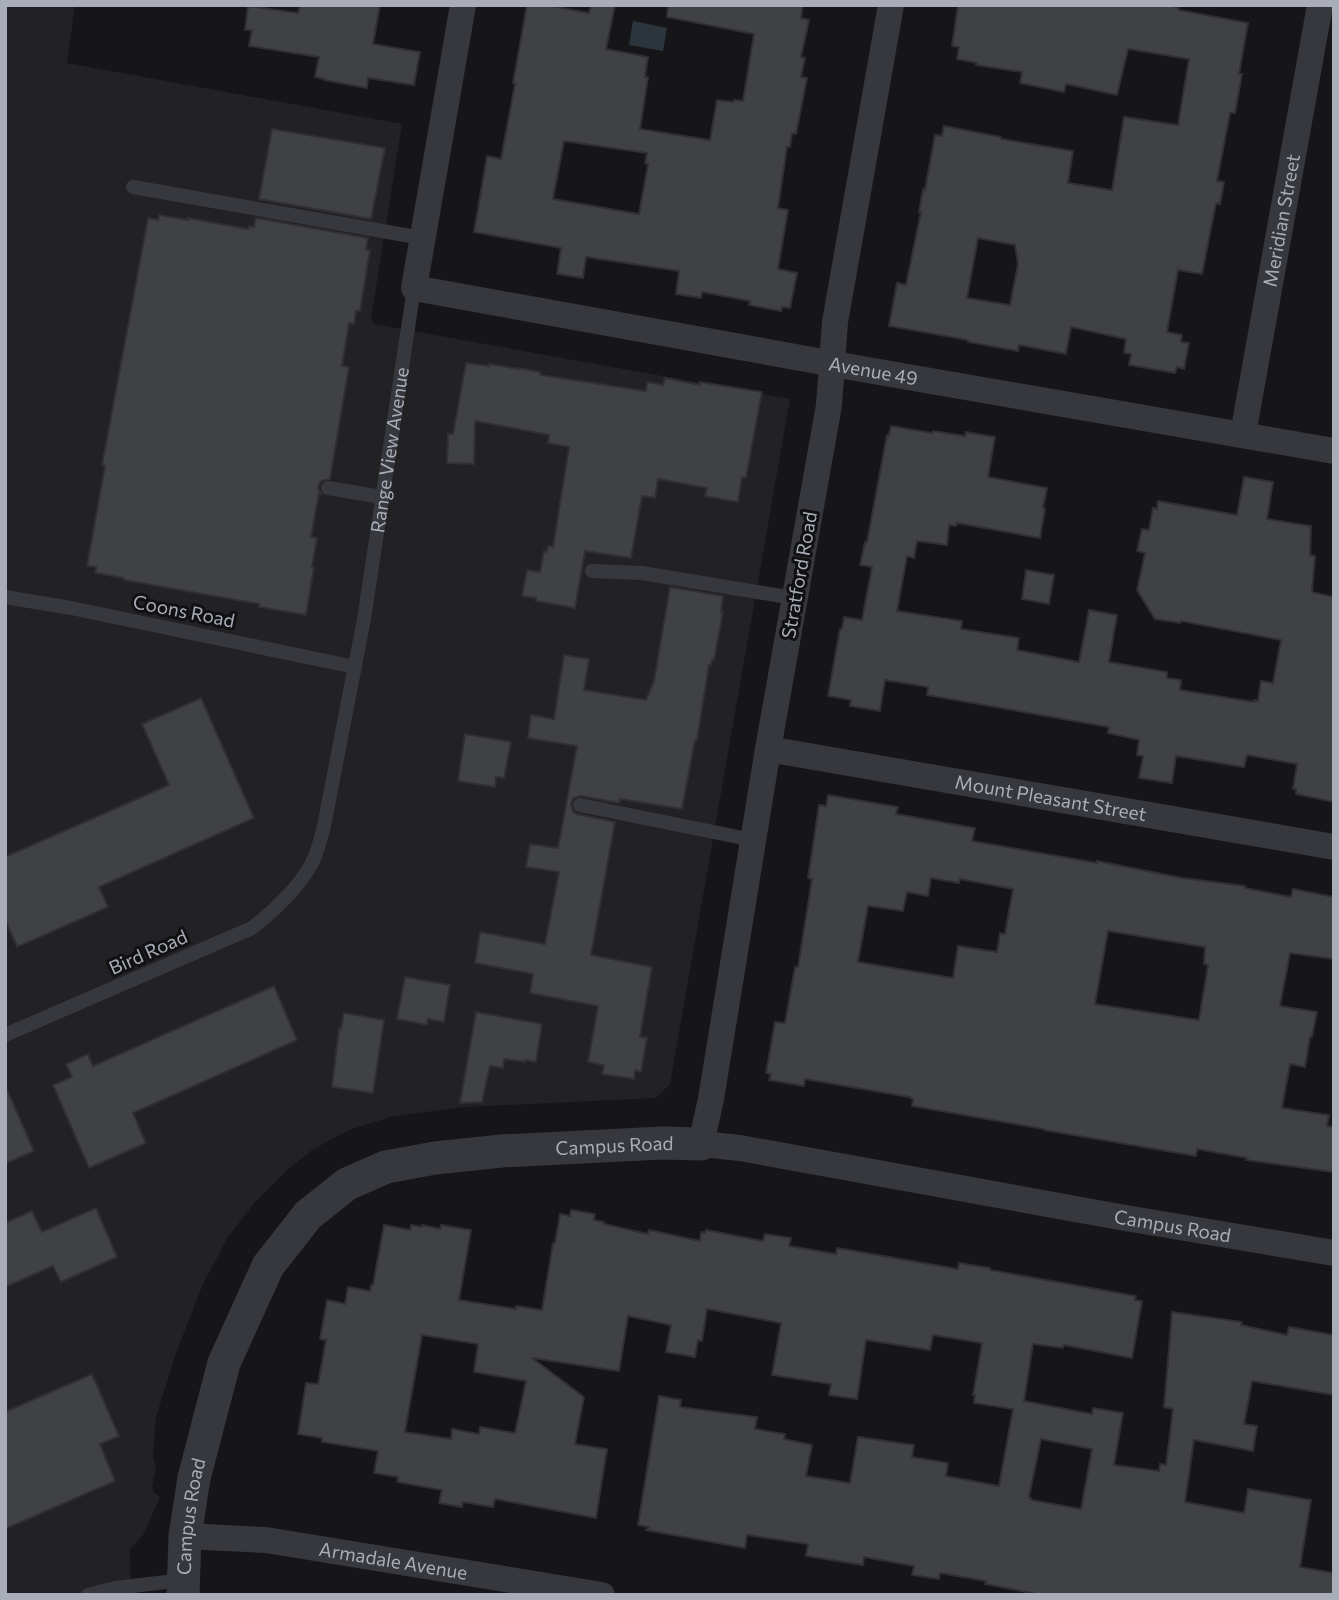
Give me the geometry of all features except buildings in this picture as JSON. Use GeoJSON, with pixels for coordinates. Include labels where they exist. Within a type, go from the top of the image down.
{"type":"FeatureCollection","features":[{"type":"Feature","properties":{"kind":"street","name":"Range View Avenue"},"geometry":{"type":"LineString","coordinates":[[414,288],[463,5]]}},
{"type":"Feature","properties":{"kind":"street","name":"Stratford Road"},"geometry":{"type":"LineString","coordinates":[[701,1144],[829,405],[835,322],[891,5]]}},
{"type":"Feature","properties":{"kind":"street","name":"Meridian Street"},"geometry":{"type":"LineString","coordinates":[[1243,434],[1320,5]]}},
{"type":"Feature","properties":{"kind":"street","name":"Avenue 49"},"geometry":{"type":"LineString","coordinates":[[414,288],[1334,451]]}},
{"type":"Feature","properties":{"kind":"street","name":"Mount Pleasant Street"},"geometry":{"type":"LineString","coordinates":[[768,749],[1334,847]]}},
{"type":"Feature","properties":{"kind":"street","name":"Campus Road"},"geometry":{"type":"LineString","coordinates":[[183,1588],[186,1535],[194,1478],[224,1363],[268,1266],[308,1215],[347,1184],[387,1167],[435,1158],[502,1151],[662,1143],[701,1144],[740,1148],[1334,1253]]}},
{"type":"Feature","properties":{"kind":"street","name":"Armadale Avenue"},"geometry":{"type":"LineString","coordinates":[[186,1535],[266,1540],[481,1579],[602,1595]]}},
{"type":"Feature","properties":{"kind":"lane"},"geometry":{"type":"LineString","coordinates":[[133,187],[422,239]]}},
{"type":"Feature","properties":{"kind":"lane","name":"Range View Avenue"},"geometry":{"type":"LineString","coordinates":[[296,887],[313,862],[323,831],[364,619],[414,288]]}},
{"type":"Feature","properties":{"kind":"lane"},"geometry":{"type":"LineString","coordinates":[[328,488],[382,496]]}},
{"type":"Feature","properties":{"kind":"lane"},"geometry":{"type":"LineString","coordinates":[[593,571],[642,573],[794,598]]}},
{"type":"Feature","properties":{"kind":"lane","name":"Coons Road"},"geometry":{"type":"LineString","coordinates":[[5,597],[355,667]]}},
{"type":"Feature","properties":{"kind":"lane"},"geometry":{"type":"LineString","coordinates":[[580,805],[753,840]]}},
{"type":"Feature","properties":{"kind":"lane","name":"Bird Road"},"geometry":{"type":"LineString","coordinates":[[5,1035],[252,928],[273,912],[296,887]]}},
{"type":"Feature","properties":{"kind":"lane"},"geometry":{"type":"LineString","coordinates":[[88,1595],[115,1588],[183,1588]]}},
{"type":"Feature","properties":{"kind":"shaded area"},"geometry":{"type":"Polygon","coordinates":[[[5,5],[75,5],[67,63],[402,124],[371,319],[374,324],[790,399],[670,1084],[656,1098],[465,1107],[394,1116],[349,1130],[312,1150],[287,1170],[255,1202],[228,1237],[203,1284],[177,1350],[156,1417],[153,1456],[156,1469],[152,1486],[154,1493],[160,1497],[143,1535],[130,1549],[131,1595],[5,1595],[5,5]]]}},
{"type":"Feature","properties":{"kind":"shaded area"},"geometry":{"type":"Polygon","coordinates":[[[633,21],[667,28],[663,51],[629,45],[633,21]]]}}]}
